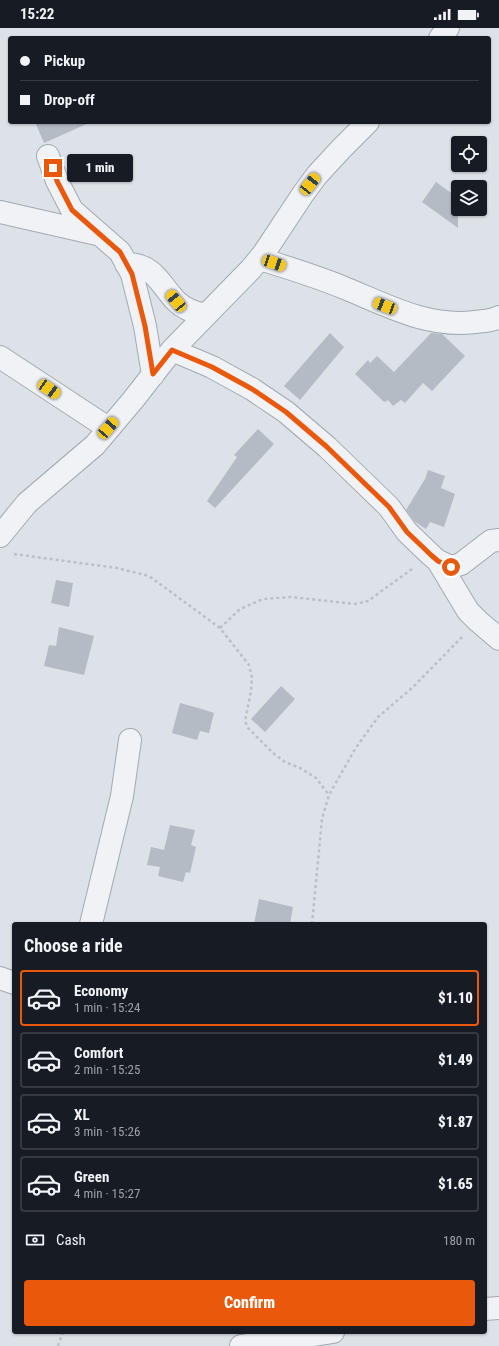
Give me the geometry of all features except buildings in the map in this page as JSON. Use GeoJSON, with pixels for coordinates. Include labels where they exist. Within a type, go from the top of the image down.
{"type":"FeatureCollection","features":[{"type":"Feature","properties":{"kind":"street"},"geometry":{"type":"LineString","coordinates":[[442,36],[448,28]]}},
{"type":"Feature","properties":{"kind":"street"},"geometry":{"type":"LineString","coordinates":[[4,545],[27,503],[94,445],[133,400],[172,350],[260,259],[317,175],[366,124]]}},
{"type":"Feature","properties":{"kind":"street"},"geometry":{"type":"LineString","coordinates":[[48,156],[57,181],[72,210],[120,252],[132,274],[145,326],[153,374]]}},
{"type":"Feature","properties":{"kind":"street"},"geometry":{"type":"LineString","coordinates":[[0,212],[102,235]]}},
{"type":"Feature","properties":{"kind":"street"},"geometry":{"type":"LineString","coordinates":[[260,259],[346,289],[407,314],[425,319],[464,324],[492,320],[499,317]]}},
{"type":"Feature","properties":{"kind":"street"},"geometry":{"type":"LineString","coordinates":[[126,264],[136,264],[147,268],[154,274],[176,301],[194,312],[206,315]]}},
{"type":"Feature","properties":{"kind":"street"},"geometry":{"type":"LineString","coordinates":[[172,350],[212,367],[252,389],[286,412],[327,447],[389,507],[407,532],[434,558],[468,611],[499,639]]}},
{"type":"Feature","properties":{"kind":"street"},"geometry":{"type":"LineString","coordinates":[[0,357],[108,428]]}},
{"type":"Feature","properties":{"kind":"street"},"geometry":{"type":"LineString","coordinates":[[434,558],[451,567],[461,564],[491,542],[499,540]]}},
{"type":"Feature","properties":{"kind":"street"},"geometry":{"type":"LineString","coordinates":[[91,922],[122,796],[130,740]]}},
{"type":"Feature","properties":{"kind":"street"},"geometry":{"type":"LineString","coordinates":[[0,978],[12,982]]}},
{"type":"Feature","properties":{"kind":"street"},"geometry":{"type":"LineString","coordinates":[[487,1309],[499,1308]]}},
{"type":"Feature","properties":{"kind":"street"},"geometry":{"type":"LineString","coordinates":[[240,1346],[287,1343],[325,1334]]}},
{"type":"Feature","properties":{"kind":"path"},"geometry":{"type":"LineString","coordinates":[[4,545],[150,576],[220,628],[249,664],[252,677],[251,691],[245,721],[248,728],[273,753],[285,762],[300,768],[316,778],[329,795]]}},
{"type":"Feature","properties":{"kind":"path"},"geometry":{"type":"LineString","coordinates":[[220,628],[240,609],[263,599],[291,597],[355,604],[368,601],[434,558]]}},
{"type":"Feature","properties":{"kind":"path"},"geometry":{"type":"LineString","coordinates":[[312,922],[322,819],[329,795],[355,749],[378,717],[412,688],[478,621]]}},
{"type":"Feature","properties":{"kind":"path"},"geometry":{"type":"LineString","coordinates":[[58,1346],[62,1334]]}},
{"type":"Feature","properties":{"kind":"route"},"geometry":{"type":"LineString","coordinates":[[53,168],[57,181],[72,210],[120,252],[132,274],[145,326],[153,374],[172,350],[212,367],[252,389],[286,412],[327,447],[389,507],[407,532],[438,561],[451,567]]}}]}
